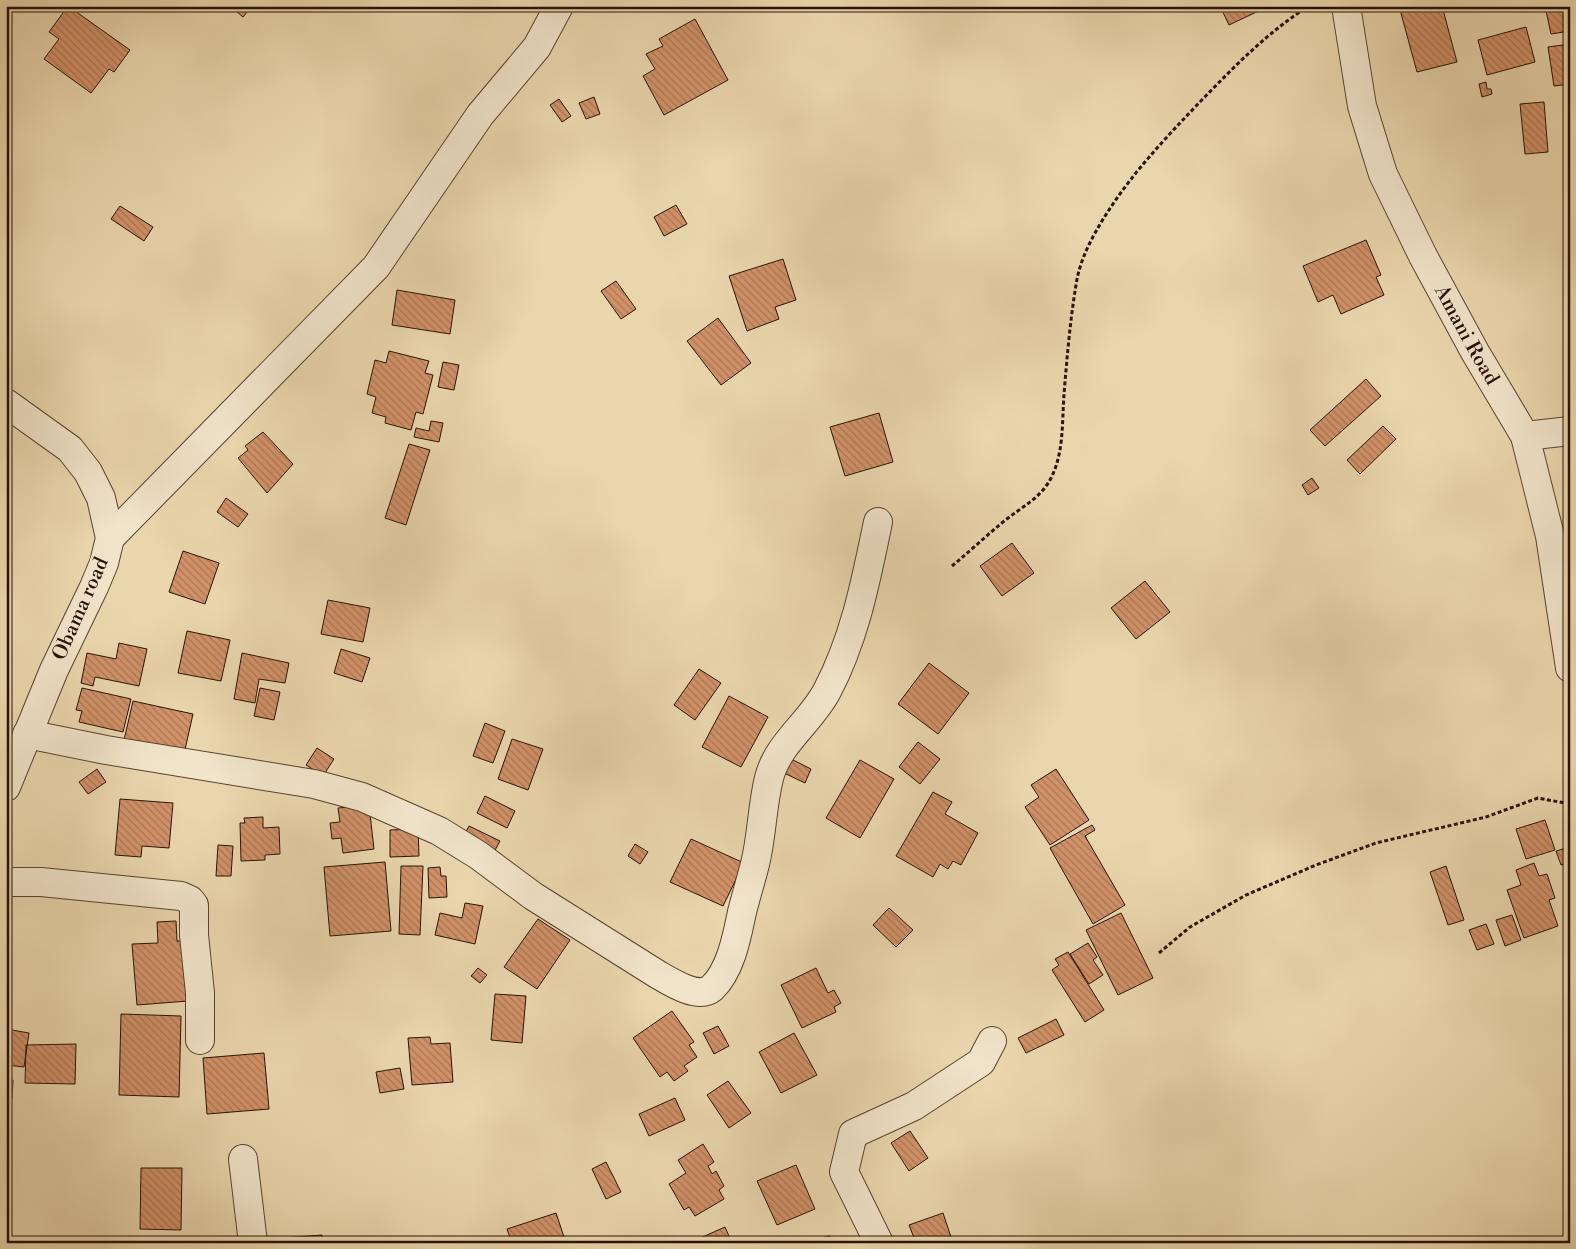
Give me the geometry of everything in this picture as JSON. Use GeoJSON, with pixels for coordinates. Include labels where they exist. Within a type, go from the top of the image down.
{"type":"FeatureCollection","features":[{"type":"Feature","properties":{"kind":"street"},"geometry":{"type":"LineString","coordinates":[[110,538],[376,267],[480,115],[537,47],[559,6]]}},
{"type":"Feature","properties":{"kind":"street","name":"Amani Road"},"geometry":{"type":"LineString","coordinates":[[1346,6],[1362,106],[1383,174],[1423,256],[1470,343],[1526,436],[1550,536],[1570,668]]}},
{"type":"Feature","properties":{"kind":"street","name":"Obama road"},"geometry":{"type":"LineString","coordinates":[[6,403],[70,449],[88,472],[102,498],[110,538],[104,563],[94,587],[54,670],[7,784]]}},
{"type":"Feature","properties":{"kind":"street"},"geometry":{"type":"LineString","coordinates":[[1526,436],[1570,430]]}},
{"type":"Feature","properties":{"kind":"street"},"geometry":{"type":"LineString","coordinates":[[27,734],[106,750],[314,784],[362,798],[438,831],[478,855],[541,901],[657,974],[677,985],[693,991],[704,992],[710,990],[723,972],[736,938],[755,864],[766,790],[775,759],[826,693],[837,668],[850,637],[862,598],[878,522]]}},
{"type":"Feature","properties":{"kind":"street"},"geometry":{"type":"LineString","coordinates":[[6,882],[69,885],[181,896],[190,900],[194,906],[194,935],[200,993],[200,1040]]}},
{"type":"Feature","properties":{"kind":"street"},"geometry":{"type":"LineString","coordinates":[[879,1243],[844,1172],[853,1134],[914,1106],[981,1062],[992,1041]]}},
{"type":"Feature","properties":{"kind":"street"},"geometry":{"type":"LineString","coordinates":[[244,1159],[254,1243]]}},
{"type":"Feature","properties":{"kind":"path"},"geometry":{"type":"LineString","coordinates":[[952,566],[1004,521],[1030,504],[1042,492],[1052,477],[1058,462],[1061,444],[1067,355],[1078,270],[1090,242],[1115,200],[1149,155],[1221,81],[1270,34],[1309,6]]}},
{"type":"Feature","properties":{"kind":"path"},"geometry":{"type":"LineString","coordinates":[[1159,953],[1190,927],[1246,896],[1316,865],[1359,849],[1376,843],[1486,816],[1538,798],[1570,804]]}},
{"type":"Feature","properties":{"kind":"building"},"geometry":{"type":"Polygon","coordinates":[[[68,6],[130,50],[114,72],[109,69],[91,93],[44,59],[59,39],[49,32],[68,6]]]}},
{"type":"Feature","properties":{"kind":"building"},"geometry":{"type":"Polygon","coordinates":[[[230,6],[252,6],[243,17],[230,6]]]}},
{"type":"Feature","properties":{"kind":"building"},"geometry":{"type":"Polygon","coordinates":[[[1220,6],[1269,6],[1229,25],[1220,6]]]}},
{"type":"Feature","properties":{"kind":"building"},"geometry":{"type":"Polygon","coordinates":[[[1399,6],[1442,6],[1457,62],[1417,72],[1399,6]]]}},
{"type":"Feature","properties":{"kind":"building"},"geometry":{"type":"Polygon","coordinates":[[[1545,6],[1570,6],[1570,31],[1551,34],[1545,6]]]}},
{"type":"Feature","properties":{"kind":"building"},"geometry":{"type":"Polygon","coordinates":[[[695,19],[728,80],[664,115],[643,76],[655,69],[646,54],[663,46],[659,39],[695,19]]]}},
{"type":"Feature","properties":{"kind":"building"},"geometry":{"type":"Polygon","coordinates":[[[1526,27],[1535,62],[1487,75],[1478,40],[1526,27]]]}},
{"type":"Feature","properties":{"kind":"building"},"geometry":{"type":"Polygon","coordinates":[[[1570,44],[1570,84],[1554,86],[1548,47],[1570,44]]]}},
{"type":"Feature","properties":{"kind":"building"},"geometry":{"type":"Polygon","coordinates":[[[1486,82],[1487,89],[1491,89],[1492,94],[1482,97],[1479,84],[1486,82]]]}},
{"type":"Feature","properties":{"kind":"building"},"geometry":{"type":"Polygon","coordinates":[[[594,97],[600,114],[586,119],[579,103],[594,97]]]}},
{"type":"Feature","properties":{"kind":"building"},"geometry":{"type":"Polygon","coordinates":[[[559,99],[571,116],[562,122],[550,105],[559,99]]]}},
{"type":"Feature","properties":{"kind":"building"},"geometry":{"type":"Polygon","coordinates":[[[1544,102],[1548,152],[1525,154],[1520,104],[1544,102]]]}},
{"type":"Feature","properties":{"kind":"building"},"geometry":{"type":"Polygon","coordinates":[[[676,205],[687,224],[664,236],[654,217],[676,205]]]}},
{"type":"Feature","properties":{"kind":"building"},"geometry":{"type":"Polygon","coordinates":[[[120,206],[153,227],[144,241],[111,219],[120,206]]]}},
{"type":"Feature","properties":{"kind":"building"},"geometry":{"type":"Polygon","coordinates":[[[1366,240],[1381,275],[1376,277],[1384,295],[1341,314],[1333,295],[1318,302],[1303,266],[1366,240]]]}},
{"type":"Feature","properties":{"kind":"building"},"geometry":{"type":"Polygon","coordinates":[[[783,259],[796,300],[775,307],[779,319],[747,331],[729,276],[783,259]]]}},
{"type":"Feature","properties":{"kind":"building"},"geometry":{"type":"Polygon","coordinates":[[[616,281],[636,309],[621,319],[601,291],[616,281]]]}},
{"type":"Feature","properties":{"kind":"building"},"geometry":{"type":"Polygon","coordinates":[[[397,290],[455,300],[450,334],[392,325],[397,290]]]}},
{"type":"Feature","properties":{"kind":"building"},"geometry":{"type":"Polygon","coordinates":[[[718,318],[751,363],[721,385],[687,341],[718,318]]]}},
{"type":"Feature","properties":{"kind":"building"},"geometry":{"type":"Polygon","coordinates":[[[389,351],[429,361],[425,373],[433,375],[423,414],[416,412],[411,430],[385,423],[386,417],[372,413],[376,397],[367,394],[375,360],[386,363],[389,351]]]}},
{"type":"Feature","properties":{"kind":"building"},"geometry":{"type":"Polygon","coordinates":[[[443,362],[459,365],[454,390],[438,387],[443,362]]]}},
{"type":"Feature","properties":{"kind":"building"},"geometry":{"type":"Polygon","coordinates":[[[1366,379],[1381,396],[1325,446],[1310,430],[1366,379]]]}},
{"type":"Feature","properties":{"kind":"building"},"geometry":{"type":"Polygon","coordinates":[[[879,413],[893,462],[845,476],[830,427],[879,413]]]}},
{"type":"Feature","properties":{"kind":"building"},"geometry":{"type":"Polygon","coordinates":[[[431,421],[443,423],[439,442],[414,437],[416,428],[429,431],[431,421]]]}},
{"type":"Feature","properties":{"kind":"building"},"geometry":{"type":"Polygon","coordinates":[[[1383,426],[1396,439],[1360,474],[1347,460],[1383,426]]]}},
{"type":"Feature","properties":{"kind":"building"},"geometry":{"type":"Polygon","coordinates":[[[263,432],[293,464],[267,493],[238,458],[248,450],[245,446],[263,432]]]}},
{"type":"Feature","properties":{"kind":"building"},"geometry":{"type":"Polygon","coordinates":[[[409,444],[430,450],[406,525],[385,518],[409,444]]]}},
{"type":"Feature","properties":{"kind":"building"},"geometry":{"type":"Polygon","coordinates":[[[1312,478],[1319,488],[1308,495],[1302,485],[1312,478]]]}},
{"type":"Feature","properties":{"kind":"building"},"geometry":{"type":"Polygon","coordinates":[[[226,498],[248,514],[238,527],[217,512],[226,498]]]}},
{"type":"Feature","properties":{"kind":"building"},"geometry":{"type":"Polygon","coordinates":[[[1012,543],[1034,573],[1002,596],[980,566],[1012,543]]]}},
{"type":"Feature","properties":{"kind":"building"},"geometry":{"type":"Polygon","coordinates":[[[183,551],[219,563],[205,604],[169,592],[183,551]]]}},
{"type":"Feature","properties":{"kind":"building"},"geometry":{"type":"Polygon","coordinates":[[[1145,581],[1170,612],[1136,639],[1111,608],[1145,581]]]}},
{"type":"Feature","properties":{"kind":"building"},"geometry":{"type":"Polygon","coordinates":[[[328,600],[370,608],[363,642],[321,634],[328,600]]]}},
{"type":"Feature","properties":{"kind":"building"},"geometry":{"type":"Polygon","coordinates":[[[187,631],[230,640],[221,681],[178,673],[187,631]]]}},
{"type":"Feature","properties":{"kind":"building"},"geometry":{"type":"Polygon","coordinates":[[[119,643],[147,649],[139,686],[95,677],[93,686],[81,683],[87,653],[116,659],[119,643]]]}},
{"type":"Feature","properties":{"kind":"building"},"geometry":{"type":"Polygon","coordinates":[[[341,649],[370,658],[362,682],[334,673],[341,649]]]}},
{"type":"Feature","properties":{"kind":"building"},"geometry":{"type":"Polygon","coordinates":[[[242,653],[289,663],[285,683],[259,679],[255,703],[234,699],[242,653]]]}},
{"type":"Feature","properties":{"kind":"building"},"geometry":{"type":"Polygon","coordinates":[[[929,663],[969,693],[938,734],[898,704],[929,663]]]}},
{"type":"Feature","properties":{"kind":"building"},"geometry":{"type":"Polygon","coordinates":[[[699,669],[721,683],[695,720],[674,705],[699,669]]]}},
{"type":"Feature","properties":{"kind":"building"},"geometry":{"type":"Polygon","coordinates":[[[82,688],[131,699],[123,732],[79,722],[82,711],[76,710],[82,688]]]}},
{"type":"Feature","properties":{"kind":"building"},"geometry":{"type":"Polygon","coordinates":[[[260,688],[280,692],[274,720],[254,716],[260,688]]]}},
{"type":"Feature","properties":{"kind":"building"},"geometry":{"type":"Polygon","coordinates":[[[729,696],[768,717],[741,767],[702,747],[729,696]]]}},
{"type":"Feature","properties":{"kind":"building"},"geometry":{"type":"Polygon","coordinates":[[[133,701],[193,714],[184,754],[124,740],[133,701]]]}},
{"type":"Feature","properties":{"kind":"building"},"geometry":{"type":"Polygon","coordinates":[[[485,723],[505,731],[493,763],[473,756],[485,723]]]}},
{"type":"Feature","properties":{"kind":"building"},"geometry":{"type":"Polygon","coordinates":[[[512,739],[543,749],[528,790],[498,779],[512,739]]]}},
{"type":"Feature","properties":{"kind":"building"},"geometry":{"type":"Polygon","coordinates":[[[918,742],[940,759],[920,784],[899,767],[918,742]]]}},
{"type":"Feature","properties":{"kind":"building"},"geometry":{"type":"Polygon","coordinates":[[[317,748],[334,759],[323,776],[306,765],[317,748]]]}},
{"type":"Feature","properties":{"kind":"building"},"geometry":{"type":"Polygon","coordinates":[[[791,759],[811,769],[805,783],[784,773],[791,759]]]}},
{"type":"Feature","properties":{"kind":"building"},"geometry":{"type":"Polygon","coordinates":[[[860,760],[894,779],[860,838],[826,818],[860,760]]]}},
{"type":"Feature","properties":{"kind":"building"},"geometry":{"type":"Polygon","coordinates":[[[97,769],[106,782],[88,794],[79,782],[97,769]]]}},
{"type":"Feature","properties":{"kind":"building"},"geometry":{"type":"Polygon","coordinates":[[[1056,769],[1089,820],[1050,845],[1025,807],[1039,797],[1031,785],[1056,769]]]}},
{"type":"Feature","properties":{"kind":"building"},"geometry":{"type":"Polygon","coordinates":[[[933,792],[952,802],[945,814],[978,833],[961,865],[953,861],[948,869],[940,864],[933,877],[896,856],[933,792]]]}},
{"type":"Feature","properties":{"kind":"building"},"geometry":{"type":"Polygon","coordinates":[[[485,796],[515,811],[507,828],[477,813],[485,796]]]}},
{"type":"Feature","properties":{"kind":"building"},"geometry":{"type":"Polygon","coordinates":[[[120,799],[173,803],[169,848],[142,846],[141,857],[115,855],[120,799]]]}},
{"type":"Feature","properties":{"kind":"building"},"geometry":{"type":"Polygon","coordinates":[[[369,805],[374,849],[343,853],[341,838],[332,839],[330,823],[340,822],[338,808],[369,805]]]}},
{"type":"Feature","properties":{"kind":"building"},"geometry":{"type":"Polygon","coordinates":[[[263,817],[263,828],[279,827],[280,854],[265,855],[265,860],[241,861],[240,823],[245,823],[244,818],[263,817]]]}},
{"type":"Feature","properties":{"kind":"building"},"geometry":{"type":"Polygon","coordinates":[[[1545,820],[1555,850],[1526,859],[1516,829],[1545,820]]]}},
{"type":"Feature","properties":{"kind":"building"},"geometry":{"type":"Polygon","coordinates":[[[1092,825],[1095,830],[1085,836],[1125,905],[1093,924],[1050,848],[1092,825]]]}},
{"type":"Feature","properties":{"kind":"building"},"geometry":{"type":"Polygon","coordinates":[[[469,826],[500,841],[493,854],[462,839],[469,826]]]}},
{"type":"Feature","properties":{"kind":"building"},"geometry":{"type":"Polygon","coordinates":[[[418,829],[419,856],[390,857],[390,830],[418,829]]]}},
{"type":"Feature","properties":{"kind":"building"},"geometry":{"type":"Polygon","coordinates":[[[691,839],[744,863],[723,906],[670,882],[691,839]]]}},
{"type":"Feature","properties":{"kind":"building"},"geometry":{"type":"Polygon","coordinates":[[[635,844],[648,852],[640,864],[628,856],[635,844]]]}},
{"type":"Feature","properties":{"kind":"building"},"geometry":{"type":"Polygon","coordinates":[[[218,845],[233,846],[231,876],[216,876],[218,845]]]}},
{"type":"Feature","properties":{"kind":"building"},"geometry":{"type":"Polygon","coordinates":[[[1570,847],[1570,862],[1561,865],[1556,851],[1570,847]]]}},
{"type":"Feature","properties":{"kind":"building"},"geometry":{"type":"Polygon","coordinates":[[[385,862],[391,931],[330,936],[324,867],[385,862]]]}},
{"type":"Feature","properties":{"kind":"building"},"geometry":{"type":"Polygon","coordinates":[[[1534,863],[1539,876],[1547,874],[1555,898],[1549,900],[1558,926],[1524,938],[1507,890],[1521,885],[1516,870],[1534,863]]]}},
{"type":"Feature","properties":{"kind":"building"},"geometry":{"type":"Polygon","coordinates":[[[401,866],[423,866],[420,935],[399,934],[401,866]]]}},
{"type":"Feature","properties":{"kind":"building"},"geometry":{"type":"Polygon","coordinates":[[[1446,866],[1464,920],[1448,925],[1430,872],[1446,866]]]}},
{"type":"Feature","properties":{"kind":"building"},"geometry":{"type":"Polygon","coordinates":[[[440,867],[441,876],[446,876],[447,897],[429,898],[428,868],[440,867]]]}},
{"type":"Feature","properties":{"kind":"building"},"geometry":{"type":"Polygon","coordinates":[[[465,903],[483,906],[475,944],[435,935],[440,913],[462,918],[465,903]]]}},
{"type":"Feature","properties":{"kind":"building"},"geometry":{"type":"Polygon","coordinates":[[[889,908],[913,930],[896,947],[873,925],[889,908]]]}},
{"type":"Feature","properties":{"kind":"building"},"geometry":{"type":"Polygon","coordinates":[[[1121,913],[1153,978],[1118,995],[1086,930],[1121,913]]]}},
{"type":"Feature","properties":{"kind":"building"},"geometry":{"type":"Polygon","coordinates":[[[1512,915],[1521,940],[1505,946],[1496,920],[1512,915]]]}},
{"type":"Feature","properties":{"kind":"building"},"geometry":{"type":"Polygon","coordinates":[[[538,919],[570,940],[537,989],[504,967],[538,919]]]}},
{"type":"Feature","properties":{"kind":"building"},"geometry":{"type":"Polygon","coordinates":[[[176,921],[177,941],[183,941],[188,1001],[137,1005],[132,944],[158,943],[157,922],[176,921]]]}},
{"type":"Feature","properties":{"kind":"building"},"geometry":{"type":"Polygon","coordinates":[[[1486,924],[1494,944],[1477,950],[1469,930],[1486,924]]]}},
{"type":"Feature","properties":{"kind":"building"},"geometry":{"type":"Polygon","coordinates":[[[1088,943],[1097,957],[1093,960],[1103,975],[1089,984],[1070,954],[1088,943]]]}},
{"type":"Feature","properties":{"kind":"building"},"geometry":{"type":"Polygon","coordinates":[[[1068,952],[1104,1010],[1085,1022],[1052,970],[1059,965],[1055,959],[1068,952]]]}},
{"type":"Feature","properties":{"kind":"building"},"geometry":{"type":"Polygon","coordinates":[[[478,968],[487,975],[480,983],[471,976],[478,968]]]}},
{"type":"Feature","properties":{"kind":"building"},"geometry":{"type":"Polygon","coordinates":[[[816,968],[828,993],[834,990],[841,1003],[834,1007],[836,1012],[802,1028],[781,985],[816,968]]]}},
{"type":"Feature","properties":{"kind":"building"},"geometry":{"type":"Polygon","coordinates":[[[495,994],[526,996],[522,1043],[491,1040],[495,994]]]}},
{"type":"Feature","properties":{"kind":"building"},"geometry":{"type":"Polygon","coordinates":[[[672,1011],[694,1042],[689,1045],[697,1057],[684,1066],[688,1071],[674,1081],[667,1072],[660,1077],[633,1038],[672,1011]]]}},
{"type":"Feature","properties":{"kind":"building"},"geometry":{"type":"Polygon","coordinates":[[[121,1014],[181,1016],[179,1097],[119,1095],[121,1014]]]}},
{"type":"Feature","properties":{"kind":"building"},"geometry":{"type":"Polygon","coordinates":[[[1056,1019],[1064,1035],[1026,1053],[1018,1038],[1056,1019]]]}},
{"type":"Feature","properties":{"kind":"building"},"geometry":{"type":"Polygon","coordinates":[[[718,1026],[729,1046],[714,1054],[703,1033],[718,1026]]]}},
{"type":"Feature","properties":{"kind":"building"},"geometry":{"type":"Polygon","coordinates":[[[6,1029],[29,1033],[24,1067],[6,1065],[6,1029]]]}},
{"type":"Feature","properties":{"kind":"building"},"geometry":{"type":"Polygon","coordinates":[[[794,1033],[817,1075],[781,1093],[759,1052],[794,1033]]]}},
{"type":"Feature","properties":{"kind":"building"},"geometry":{"type":"Polygon","coordinates":[[[430,1037],[431,1044],[450,1043],[453,1082],[412,1085],[408,1038],[430,1037]]]}},
{"type":"Feature","properties":{"kind":"building"},"geometry":{"type":"Polygon","coordinates":[[[76,1044],[75,1084],[25,1083],[26,1045],[76,1044]]]}},
{"type":"Feature","properties":{"kind":"building"},"geometry":{"type":"Polygon","coordinates":[[[264,1053],[269,1109],[207,1114],[203,1058],[264,1053]]]}},
{"type":"Feature","properties":{"kind":"building"},"geometry":{"type":"Polygon","coordinates":[[[400,1068],[404,1089],[380,1093],[376,1072],[400,1068]]]}},
{"type":"Feature","properties":{"kind":"building"},"geometry":{"type":"Polygon","coordinates":[[[6,1079],[13,1080],[12,1098],[6,1097],[6,1079]]]}},
{"type":"Feature","properties":{"kind":"building"},"geometry":{"type":"Polygon","coordinates":[[[728,1081],[751,1113],[729,1128],[707,1095],[728,1081]]]}},
{"type":"Feature","properties":{"kind":"building"},"geometry":{"type":"Polygon","coordinates":[[[675,1098],[685,1120],[649,1136],[639,1114],[675,1098]]]}},
{"type":"Feature","properties":{"kind":"building"},"geometry":{"type":"Polygon","coordinates":[[[910,1131],[928,1158],[909,1171],[891,1143],[910,1131]]]}},
{"type":"Feature","properties":{"kind":"building"},"geometry":{"type":"Polygon","coordinates":[[[703,1144],[714,1162],[708,1166],[712,1174],[716,1171],[724,1186],[719,1190],[724,1199],[695,1216],[689,1207],[684,1210],[669,1184],[686,1173],[678,1160],[703,1144]]]}},
{"type":"Feature","properties":{"kind":"building"},"geometry":{"type":"Polygon","coordinates":[[[606,1162],[621,1192],[606,1199],[592,1169],[606,1162]]]}},
{"type":"Feature","properties":{"kind":"building"},"geometry":{"type":"Polygon","coordinates":[[[796,1165],[815,1209],[777,1225],[757,1181],[796,1165]]]}},
{"type":"Feature","properties":{"kind":"building"},"geometry":{"type":"Polygon","coordinates":[[[141,1168],[182,1168],[181,1230],[140,1229],[141,1168]]]}},
{"type":"Feature","properties":{"kind":"building"},"geometry":{"type":"Polygon","coordinates":[[[556,1213],[566,1243],[512,1243],[507,1229],[556,1213]]]}},
{"type":"Feature","properties":{"kind":"building"},"geometry":{"type":"Polygon","coordinates":[[[943,1213],[953,1243],[916,1243],[909,1225],[943,1213]]]}},
{"type":"Feature","properties":{"kind":"building"},"geometry":{"type":"Polygon","coordinates":[[[725,1227],[732,1243],[689,1243],[725,1227]]]}},
{"type":"Feature","properties":{"kind":"building"},"geometry":{"type":"Polygon","coordinates":[[[322,1235],[323,1243],[271,1243],[271,1239],[322,1235]]]}},
{"type":"Feature","properties":{"kind":"building"},"geometry":{"type":"Polygon","coordinates":[[[830,1236],[831,1243],[795,1243],[830,1236]]]}}]}
